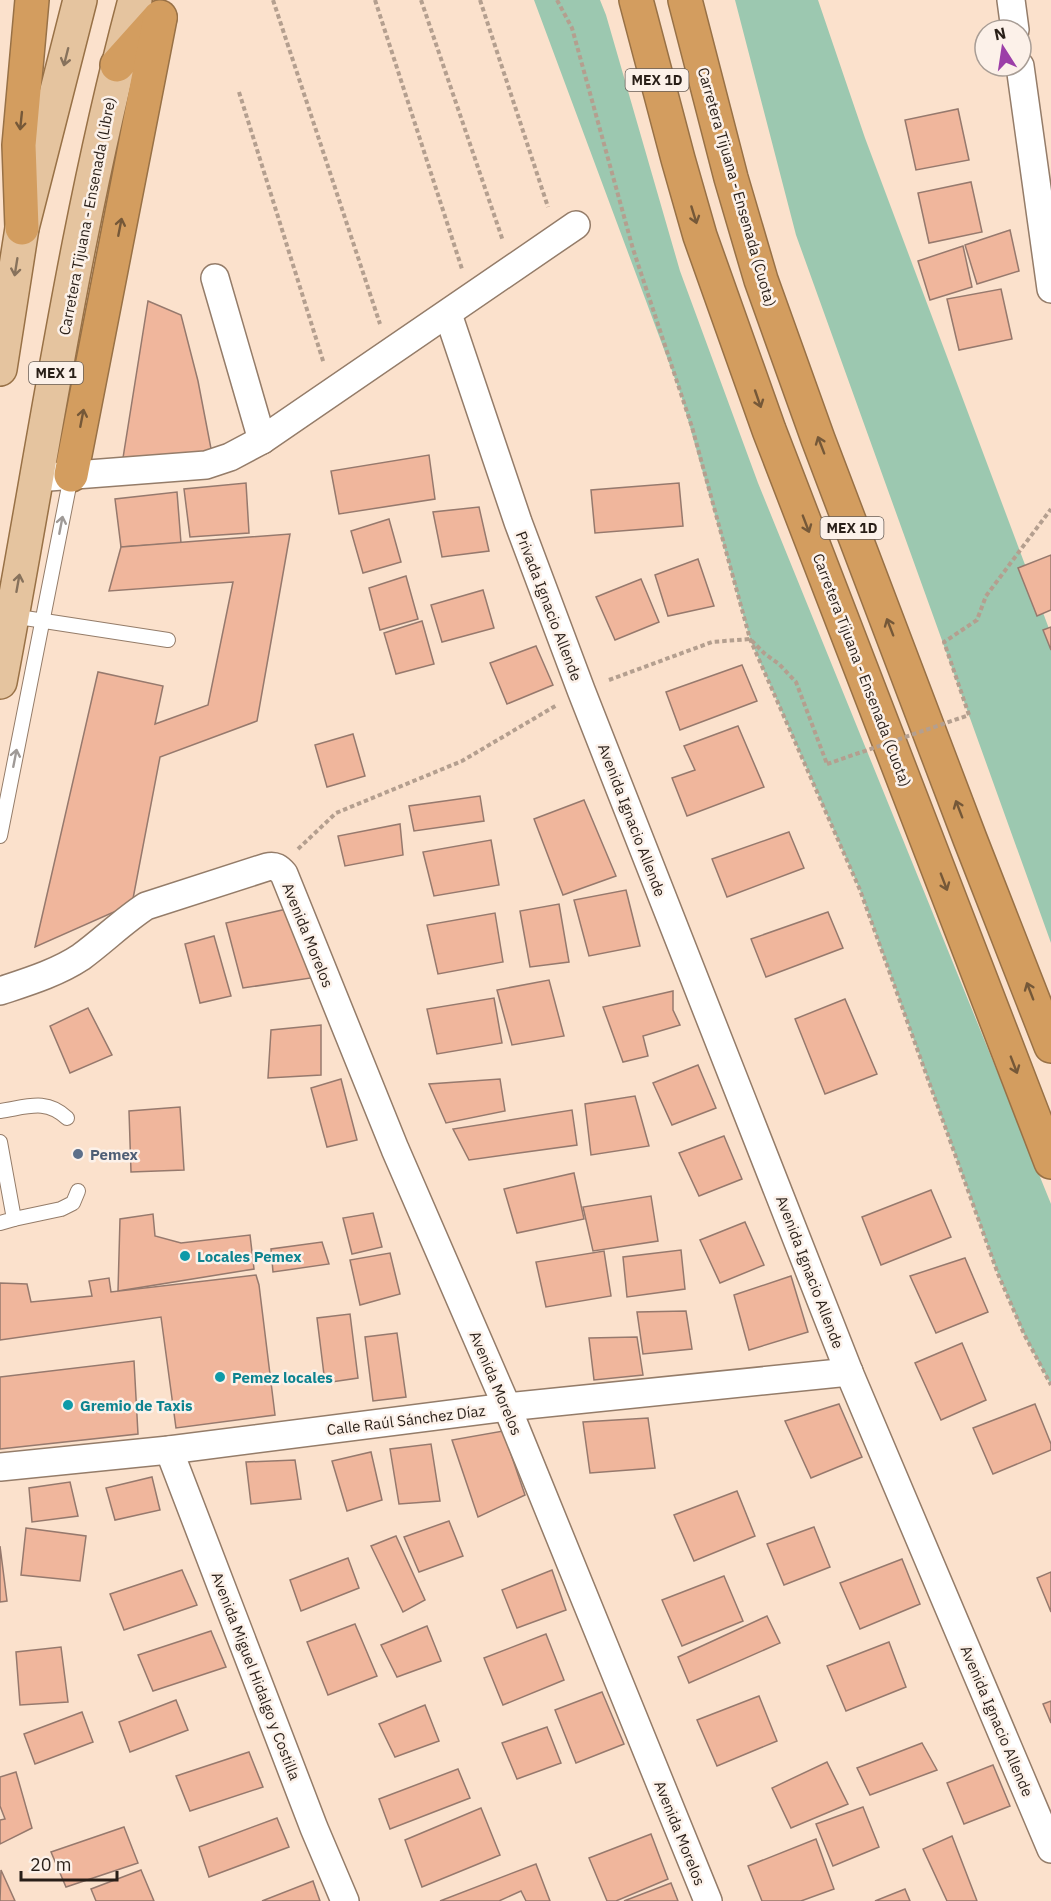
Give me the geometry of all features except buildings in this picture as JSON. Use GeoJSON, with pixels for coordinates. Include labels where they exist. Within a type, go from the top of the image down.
{"type":"FeatureCollection","features":[{"type":"Feature","properties":{"kind":"highway"},"geometry":{"type":"LineString","coordinates":[[22,228],[19,145],[32,0]]}},
{"type":"Feature","properties":{"kind":"highway"},"geometry":{"type":"LineString","coordinates":[[617,0],[678,159]]}},
{"type":"Feature","properties":{"kind":"highway","name":"Carretera Tijuana - Ensenada (Cuota)"},"geometry":{"type":"LineString","coordinates":[[636,0],[700,236],[769,430],[1051,1162]]}},
{"type":"Feature","properties":{"kind":"highway","name":"Carretera Tijuana - Ensenada (Cuota)"},"geometry":{"type":"LineString","coordinates":[[685,1],[731,178],[761,280],[898,650],[1051,1046]]}},
{"type":"Feature","properties":{"kind":"highway"},"geometry":{"type":"LineString","coordinates":[[117,65],[153,6]]}},
{"type":"Feature","properties":{"kind":"highway"},"geometry":{"type":"LineString","coordinates":[[71,476],[153,6]]}},
{"type":"Feature","properties":{"kind":"main road"},"geometry":{"type":"LineString","coordinates":[[0,369],[22,228],[80,0]]}},
{"type":"Feature","properties":{"kind":"main road","name":"Carretera Tijuana - Ensenada (Libre)"},"geometry":{"type":"LineString","coordinates":[[0,682],[27,618],[36,478],[99,144],[117,65]]}},
{"type":"Feature","properties":{"kind":"street"},"geometry":{"type":"LineString","coordinates":[[1011,0],[1013,18]]}},
{"type":"Feature","properties":{"kind":"street"},"geometry":{"type":"LineString","coordinates":[[1022,78],[1051,289]]}},
{"type":"Feature","properties":{"kind":"street"},"geometry":{"type":"LineString","coordinates":[[36,478],[206,465],[230,458],[262,440],[390,354],[567,231]]}},
{"type":"Feature","properties":{"kind":"street"},"geometry":{"type":"LineString","coordinates":[[214,278],[262,440]]}},
{"type":"Feature","properties":{"kind":"street","name":"Privada Ignacio Allende"},"geometry":{"type":"LineString","coordinates":[[448,314],[518,522],[581,690]]}},
{"type":"Feature","properties":{"kind":"street","name":"Avenida Ignacio Allende"},"geometry":{"type":"LineString","coordinates":[[581,690],[849,1372],[1051,1849]]}},
{"type":"Feature","properties":{"kind":"street"},"geometry":{"type":"LineString","coordinates":[[0,991],[56,970],[80,958],[146,906],[267,867],[279,868]]}},
{"type":"Feature","properties":{"kind":"street","name":"Avenida Morelos"},"geometry":{"type":"LineString","coordinates":[[279,868],[284,874],[395,1149],[507,1407],[708,1901]]}},
{"type":"Feature","properties":{"kind":"street","name":"Calle Raúl Sánchez Díaz"},"geometry":{"type":"LineString","coordinates":[[0,1467],[169,1450],[507,1407],[849,1372]]}},
{"type":"Feature","properties":{"kind":"street","name":"Avenida Miguel Hidalgo y Costilla"},"geometry":{"type":"LineString","coordinates":[[169,1450],[310,1817],[345,1901]]}},
{"type":"Feature","properties":{"kind":"lane"},"geometry":{"type":"LineString","coordinates":[[0,836],[27,618],[71,476]]}},
{"type":"Feature","properties":{"kind":"lane"},"geometry":{"type":"LineString","coordinates":[[27,618],[168,640]]}},
{"type":"Feature","properties":{"kind":"lane"},"geometry":{"type":"LineString","coordinates":[[0,1111],[45,1105],[57,1109],[67,1118]]}},
{"type":"Feature","properties":{"kind":"lane"},"geometry":{"type":"LineString","coordinates":[[0,1142],[14,1220]]}},
{"type":"Feature","properties":{"kind":"lane"},"geometry":{"type":"LineString","coordinates":[[0,1223],[61,1209],[73,1203],[78,1191]]}},
{"type":"Feature","properties":{"kind":"path"},"geometry":{"type":"LineString","coordinates":[[273,0],[390,354]]}},
{"type":"Feature","properties":{"kind":"path"},"geometry":{"type":"LineString","coordinates":[[375,0],[471,298]]}},
{"type":"Feature","properties":{"kind":"path"},"geometry":{"type":"LineString","coordinates":[[421,0],[512,269]]}},
{"type":"Feature","properties":{"kind":"path"},"geometry":{"type":"LineString","coordinates":[[480,0],[567,231]]}},
{"type":"Feature","properties":{"kind":"path"},"geometry":{"type":"LineString","coordinates":[[557,0],[572,28],[633,249],[692,428],[750,639],[860,890],[998,1274],[1024,1334],[1051,1385]]}},
{"type":"Feature","properties":{"kind":"path"},"geometry":{"type":"LineString","coordinates":[[238,92],[333,392]]}},
{"type":"Feature","properties":{"kind":"path"},"geometry":{"type":"LineString","coordinates":[[279,868],[336,813],[462,760],[581,690],[712,642],[750,639],[796,682],[827,764],[969,716],[944,642],[977,620],[986,596],[1051,509]]}},
{"type":"Feature","properties":{"kind":"green space"},"geometry":{"type":"Polygon","coordinates":[[[534,0],[600,0],[680,271],[758,483],[1051,1204],[1051,1385],[1024,1334],[998,1274],[860,890],[750,639],[681,395],[534,0]]]}},
{"type":"Feature","properties":{"kind":"green space"},"geometry":{"type":"Polygon","coordinates":[[[735,0],[818,0],[865,138],[1051,634],[1051,943],[796,235],[735,0]]]}},
{"type":"Feature","properties":{"kind":"place","name":"Pemex"},"geometry":{"type":"Point","coordinates":[78,1154]}},
{"type":"Feature","properties":{"kind":"place","name":"Locales Pemex"},"geometry":{"type":"Point","coordinates":[185,1256]}},
{"type":"Feature","properties":{"kind":"place","name":"Pemez locales"},"geometry":{"type":"Point","coordinates":[220,1377]}},
{"type":"Feature","properties":{"kind":"place","name":"Gremio de Taxis"},"geometry":{"type":"Point","coordinates":[68,1405]}}]}
